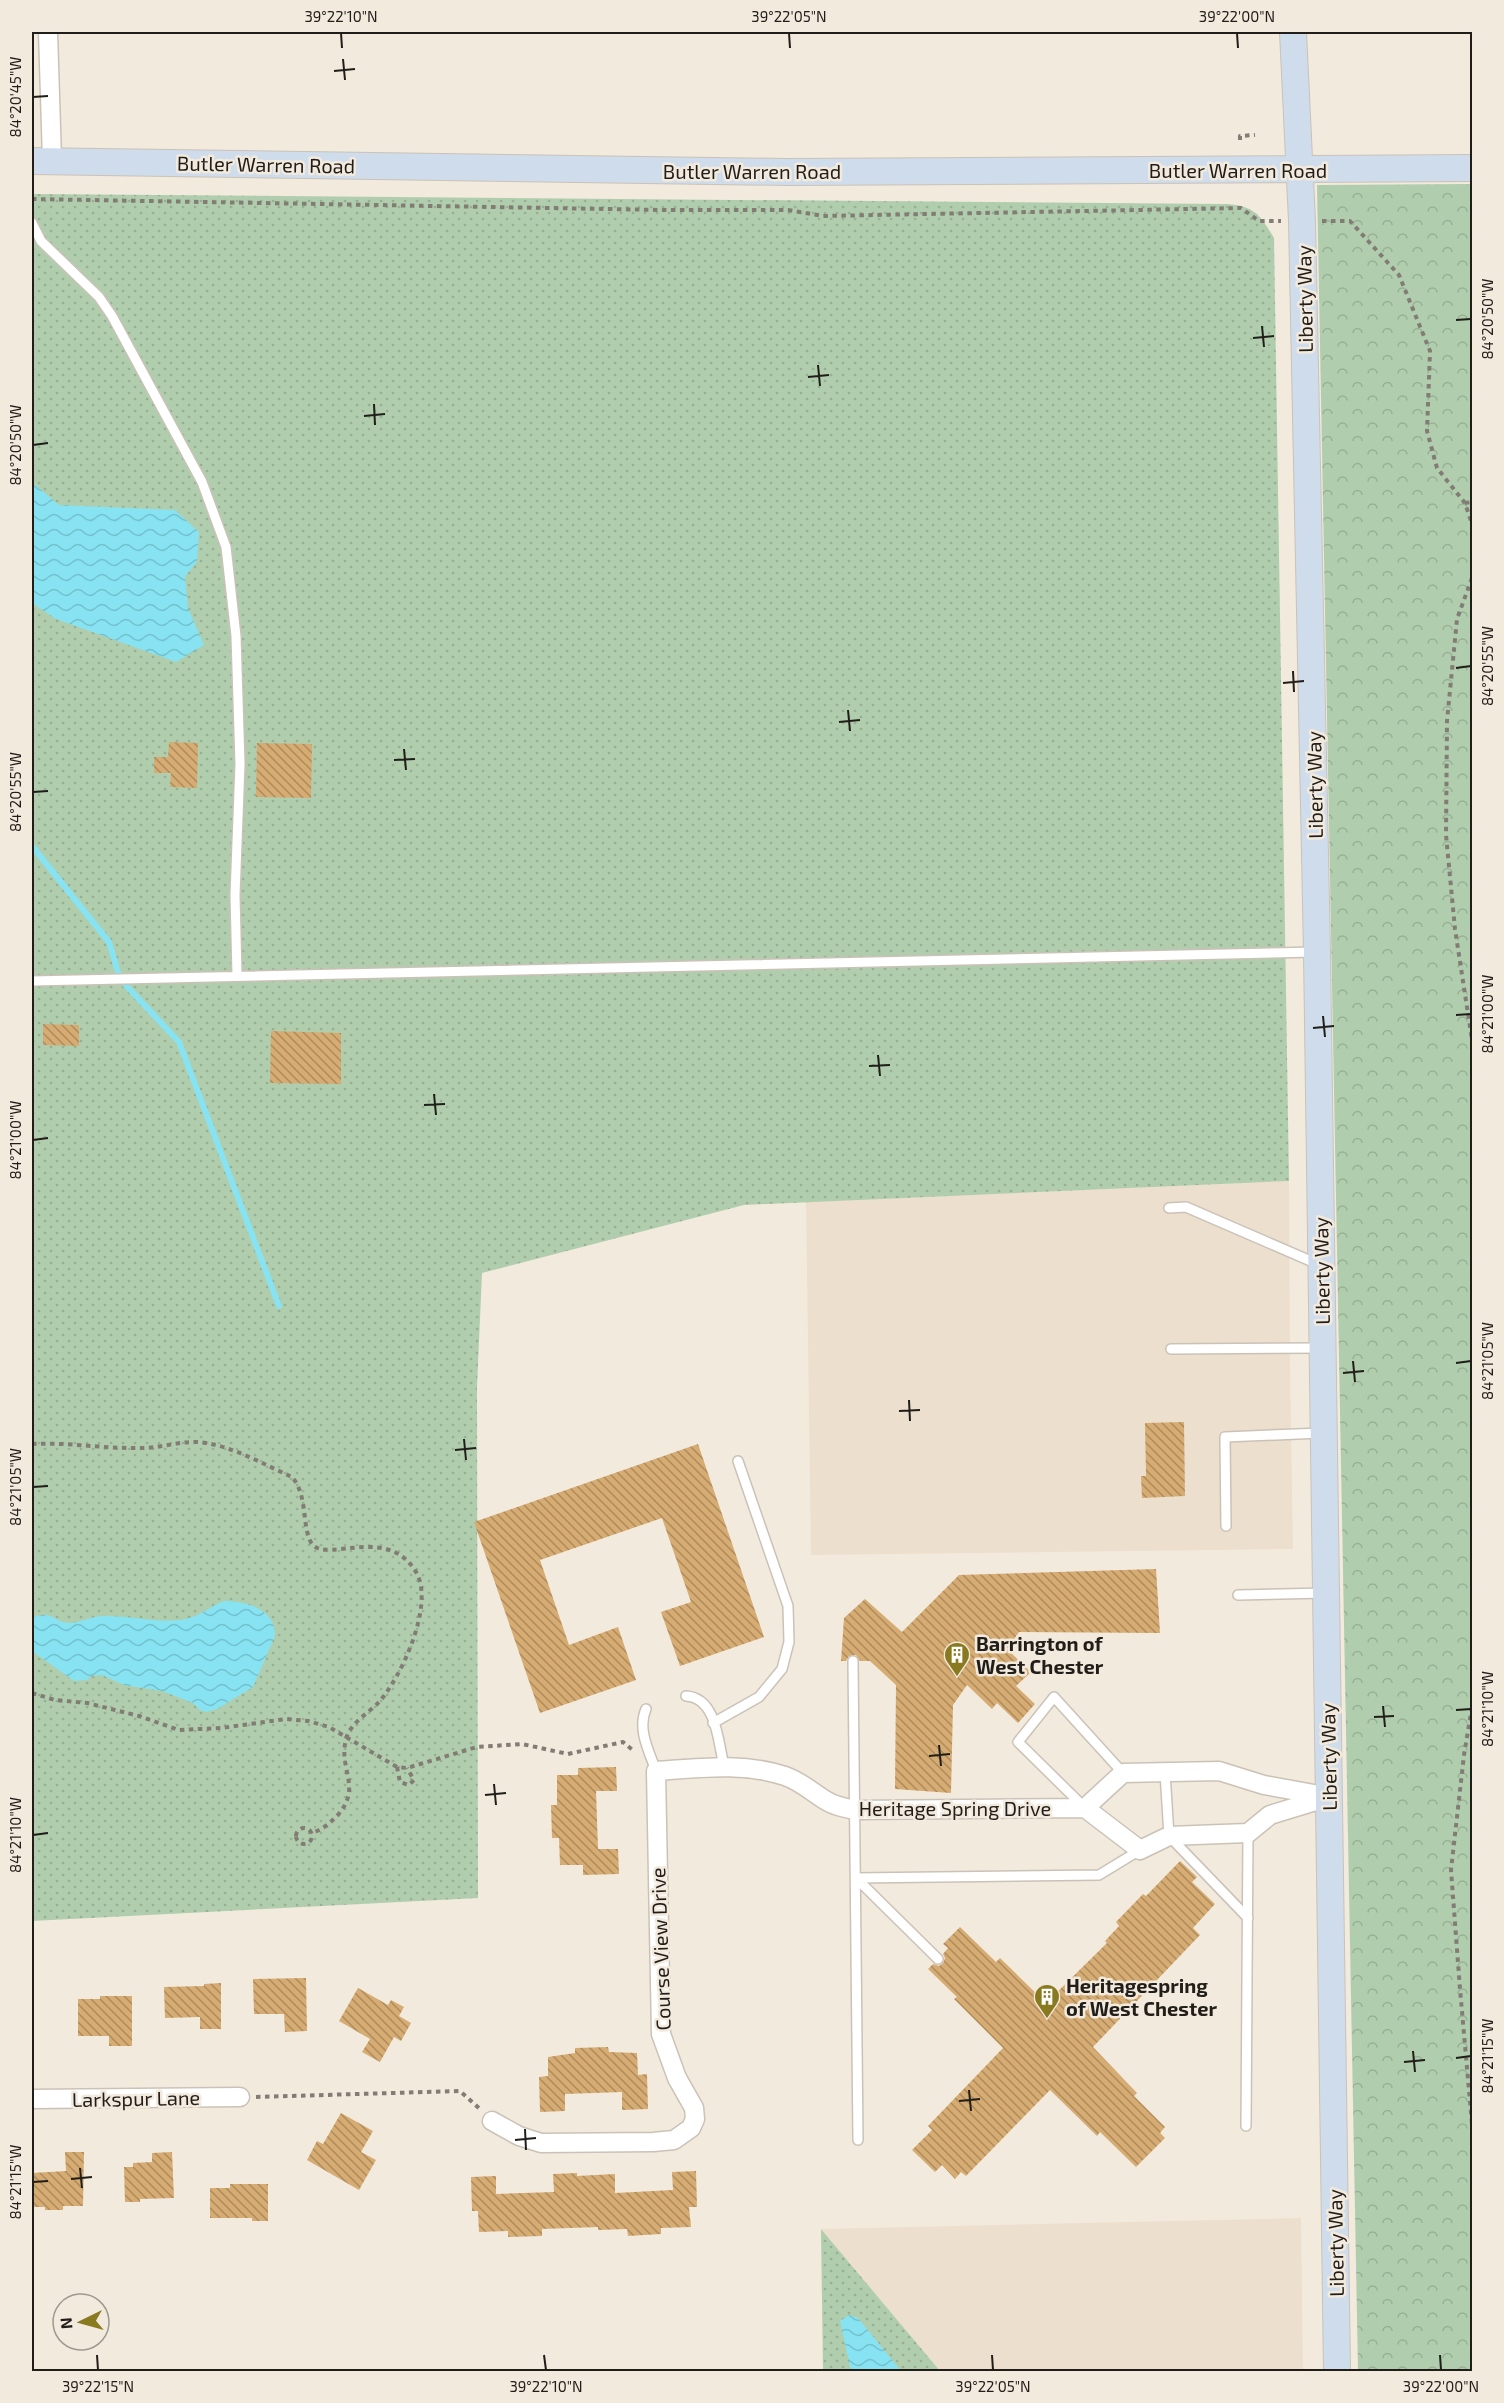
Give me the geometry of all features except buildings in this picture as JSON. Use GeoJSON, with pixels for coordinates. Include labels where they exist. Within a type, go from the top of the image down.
{"type":"FeatureCollection","features":[{"type":"Feature","properties":{"kind":"main road","name":"Liberty Way"},"geometry":{"type":"LineString","coordinates":[[1293,32],[1300,170],[1317,952],[1337,2372]]}},
{"type":"Feature","properties":{"kind":"main road","name":"Butler Warren Road"},"geometry":{"type":"LineString","coordinates":[[42,160],[788,172],[1473,168]]}},
{"type":"Feature","properties":{"kind":"street"},"geometry":{"type":"LineString","coordinates":[[42,160],[48,32]]}},
{"type":"Feature","properties":{"kind":"street","name":"Heritage Spring Drive"},"geometry":{"type":"LineString","coordinates":[[656,1771],[724,1766],[759,1769],[787,1776],[826,1801],[856,1810],[1085,1808]]}},
{"type":"Feature","properties":{"kind":"street","name":"Course View Drive"},"geometry":{"type":"LineString","coordinates":[[492,2121],[519,2136],[541,2143],[565,2144],[674,2140],[684,2134],[695,2119],[694,2108],[677,2078],[661,2034],[656,1771]]}},
{"type":"Feature","properties":{"kind":"street"},"geometry":{"type":"LineString","coordinates":[[1219,1771],[1264,1785],[1329,1797],[1270,1815],[1248,1833],[1169,1836],[1140,1850],[1085,1808],[1124,1773],[1219,1771]]}},
{"type":"Feature","properties":{"kind":"street","name":"Larkspur Lane"},"geometry":{"type":"LineString","coordinates":[[32,2099],[240,2097]]}},
{"type":"Feature","properties":{"kind":"lane"},"geometry":{"type":"LineString","coordinates":[[32,223],[41,241],[99,297],[112,316],[202,482],[226,547],[236,636],[240,764],[235,895],[237,975]]}},
{"type":"Feature","properties":{"kind":"lane"},"geometry":{"type":"LineString","coordinates":[[32,981],[1317,952]]}},
{"type":"Feature","properties":{"kind":"lane"},"geometry":{"type":"LineString","coordinates":[[1169,1208],[1186,1207],[1321,1266]]}},
{"type":"Feature","properties":{"kind":"lane"},"geometry":{"type":"LineString","coordinates":[[1171,1349],[1323,1348]]}},
{"type":"Feature","properties":{"kind":"lane"},"geometry":{"type":"LineString","coordinates":[[1226,1526],[1225,1437],[1324,1433]]}},
{"type":"Feature","properties":{"kind":"lane"},"geometry":{"type":"LineString","coordinates":[[713,1724],[759,1697],[782,1669],[789,1642],[788,1606],[738,1461]]}},
{"type":"Feature","properties":{"kind":"lane"},"geometry":{"type":"LineString","coordinates":[[1238,1595],[1326,1593]]}},
{"type":"Feature","properties":{"kind":"lane"},"geometry":{"type":"LineString","coordinates":[[853,1661],[858,2140]]}},
{"type":"Feature","properties":{"kind":"lane"},"geometry":{"type":"LineString","coordinates":[[686,1696],[696,1697],[709,1708],[724,1766]]}},
{"type":"Feature","properties":{"kind":"lane"},"geometry":{"type":"LineString","coordinates":[[1085,1808],[1018,1742],[1054,1697],[1124,1773]]}},
{"type":"Feature","properties":{"kind":"lane"},"geometry":{"type":"LineString","coordinates":[[646,1709],[641,1720],[656,1771]]}},
{"type":"Feature","properties":{"kind":"lane"},"geometry":{"type":"LineString","coordinates":[[1165,1772],[1169,1836],[1248,1918]]}},
{"type":"Feature","properties":{"kind":"lane"},"geometry":{"type":"LineString","coordinates":[[1246,2126],[1248,1833]]}},
{"type":"Feature","properties":{"kind":"lane"},"geometry":{"type":"LineString","coordinates":[[856,1878],[1099,1875],[1140,1850]]}},
{"type":"Feature","properties":{"kind":"lane"},"geometry":{"type":"LineString","coordinates":[[856,1878],[938,1959]]}},
{"type":"Feature","properties":{"kind":"path"},"geometry":{"type":"LineString","coordinates":[[1240,140],[1240,136],[1255,135]]}},
{"type":"Feature","properties":{"kind":"path"},"geometry":{"type":"LineString","coordinates":[[32,199],[664,210],[789,210],[823,216],[1241,208],[1259,221]]}},
{"type":"Feature","properties":{"kind":"path"},"geometry":{"type":"LineString","coordinates":[[1350,221],[1399,275],[1430,351],[1427,431],[1437,468],[1465,503],[1473,524]]}},
{"type":"Feature","properties":{"kind":"path"},"geometry":{"type":"LineString","coordinates":[[1465,503],[1473,502]]}},
{"type":"Feature","properties":{"kind":"path"},"geometry":{"type":"LineString","coordinates":[[1473,578],[1457,619],[1447,721],[1446,835],[1455,929],[1473,1040]]}},
{"type":"Feature","properties":{"kind":"path"},"geometry":{"type":"LineString","coordinates":[[32,1444],[76,1443],[140,1449],[193,1442],[221,1447],[292,1477],[299,1485],[302,1495],[309,1539],[318,1549],[326,1551],[367,1545],[404,1559],[413,1568],[419,1578],[423,1605],[412,1641],[381,1700],[357,1722],[346,1737],[346,1762],[351,1790],[349,1800],[330,1824],[320,1831],[311,1833]]}},
{"type":"Feature","properties":{"kind":"path"},"geometry":{"type":"LineString","coordinates":[[32,1694],[56,1700],[87,1703],[139,1716],[162,1726],[186,1730],[221,1728],[265,1721],[297,1720],[329,1727],[397,1767],[407,1768],[477,1747],[522,1744],[568,1754],[623,1742],[656,1771]]}},
{"type":"Feature","properties":{"kind":"path"},"geometry":{"type":"LineString","coordinates":[[1473,1707],[1464,1755],[1451,1870],[1473,2124]]}},
{"type":"Feature","properties":{"kind":"path"},"geometry":{"type":"LineString","coordinates":[[397,1767],[400,1782],[408,1785],[414,1780],[407,1768]]}},
{"type":"Feature","properties":{"kind":"path"},"geometry":{"type":"LineString","coordinates":[[303,1828],[308,1829],[311,1833],[310,1840],[306,1843],[301,1843],[296,1837],[297,1832],[303,1828]]}},
{"type":"Feature","properties":{"kind":"path"},"geometry":{"type":"LineString","coordinates":[[240,2097],[460,2091],[492,2121]]}},
{"type":"Feature","properties":{"kind":"shaded area"},"geometry":{"type":"Polygon","coordinates":[[[1289,1181],[1293,1549],[811,1555],[806,1202],[1289,1181]]]}},
{"type":"Feature","properties":{"kind":"shaded area"},"geometry":{"type":"Polygon","coordinates":[[[1301,2218],[1303,2372],[940,2371],[821,2229],[1301,2218]]]}},
{"type":"Feature","properties":{"kind":"green space"},"geometry":{"type":"Polygon","coordinates":[[[1472,184],[1472,2371],[1358,2371],[1317,185],[1472,184]]]}},
{"type":"Feature","properties":{"kind":"green space"},"geometry":{"type":"Polygon","coordinates":[[[32,194],[1227,204],[1251,210],[1261,218],[1274,238],[1289,1181],[744,1205],[482,1273],[477,1387],[478,1898],[32,1921],[32,194]]]}},
{"type":"Feature","properties":{"kind":"green space"},"geometry":{"type":"Polygon","coordinates":[[[821,2229],[940,2371],[823,2371],[821,2229]]]}},
{"type":"Feature","properties":{"kind":"water"},"geometry":{"type":"Polygon","coordinates":[[[32,482],[59,505],[175,510],[199,532],[197,562],[185,576],[188,608],[204,645],[176,662],[56,619],[32,603],[32,482]]]}},
{"type":"Feature","properties":{"kind":"water"},"geometry":{"type":"Polygon","coordinates":[[[224,1601],[258,1608],[271,1619],[275,1636],[253,1687],[217,1709],[206,1712],[193,1703],[162,1691],[124,1685],[102,1675],[74,1681],[32,1651],[32,1618],[39,1616],[49,1616],[66,1623],[103,1616],[176,1620],[196,1616],[224,1601]]]}},
{"type":"Feature","properties":{"kind":"water"},"geometry":{"type":"Polygon","coordinates":[[[849,2315],[858,2318],[901,2371],[851,2371],[840,2321],[849,2315]]]}},
{"type":"Feature","properties":{"kind":"waterway"},"geometry":{"type":"LineString","coordinates":[[32,846],[109,942],[120,979],[179,1042],[279,1306]]}},
{"type":"Feature","properties":{"kind":"place","name":"Barrington of West Chester"},"geometry":{"type":"Point","coordinates":[957,1678]}},
{"type":"Feature","properties":{"kind":"place","name":"Heritagespring of West Chester"},"geometry":{"type":"Point","coordinates":[1047,2020]}}]}
